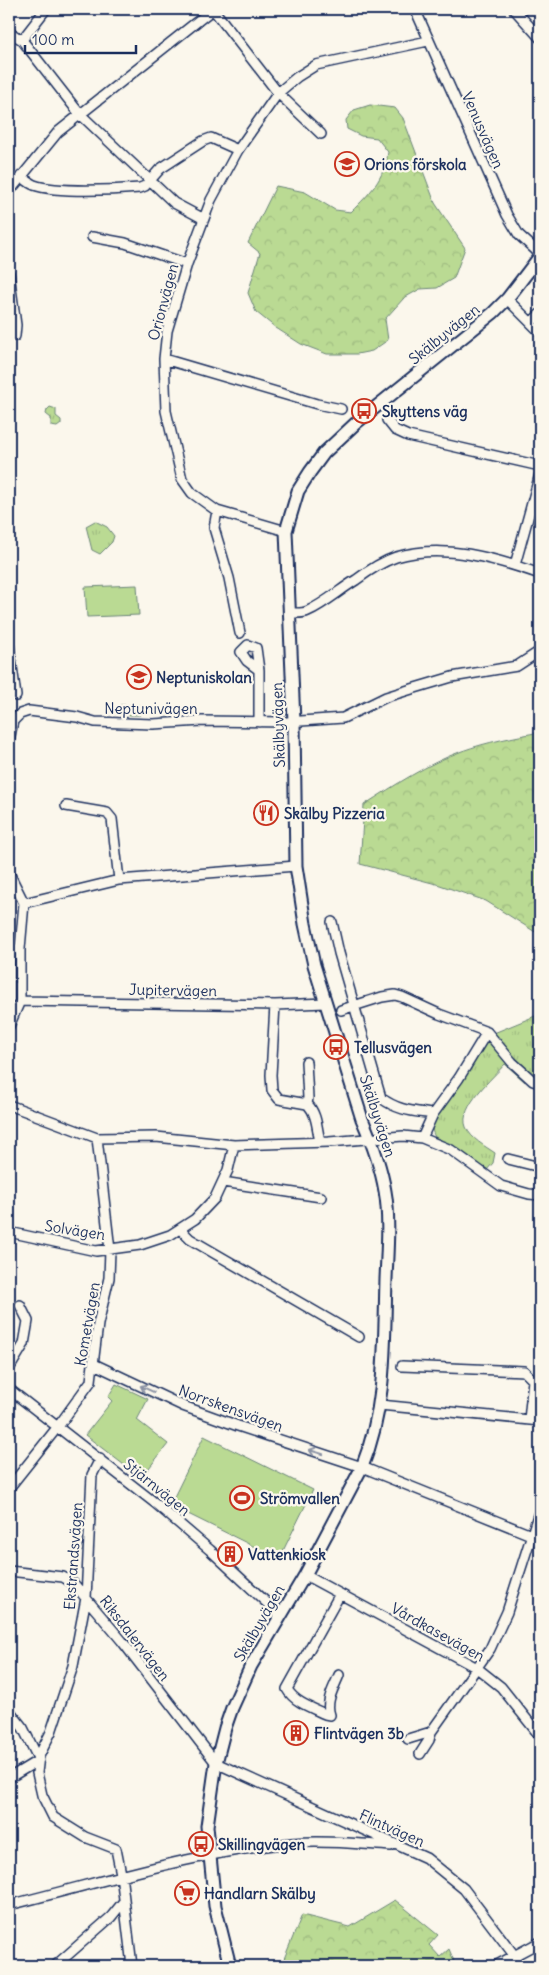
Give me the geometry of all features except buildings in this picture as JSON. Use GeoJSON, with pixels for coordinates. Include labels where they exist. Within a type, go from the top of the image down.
{"type":"FeatureCollection","features":[{"type":"Feature","properties":{"kind":"street"},"geometry":{"type":"LineString","coordinates":[[22,40],[46,9]]}},
{"type":"Feature","properties":{"kind":"street"},"geometry":{"type":"LineString","coordinates":[[9,192],[58,132],[79,113],[213,9],[278,93],[321,134]]}},
{"type":"Feature","properties":{"kind":"street","name":"Venusvägen"},"geometry":{"type":"LineString","coordinates":[[415,9],[506,214],[519,235],[540,255]]}},
{"type":"Feature","properties":{"kind":"street"},"geometry":{"type":"LineString","coordinates":[[514,9],[540,38]]}},
{"type":"Feature","properties":{"kind":"street"},"geometry":{"type":"LineString","coordinates":[[9,32],[22,40],[79,113],[174,203],[204,219]]}},
{"type":"Feature","properties":{"kind":"street","name":"Orionvägen"},"geometry":{"type":"LineString","coordinates":[[286,531],[217,511],[192,493],[182,479],[166,411],[164,360],[167,331],[187,264],[214,194],[238,150],[278,93],[297,77],[316,65],[428,41]]}},
{"type":"Feature","properties":{"kind":"street"},"geometry":{"type":"LineString","coordinates":[[21,176],[31,184],[41,187],[80,190],[140,188],[146,186],[160,169],[203,141],[211,138],[238,150]]}},
{"type":"Feature","properties":{"kind":"street"},"geometry":{"type":"LineString","coordinates":[[92,237],[125,243],[187,264]]}},
{"type":"Feature","properties":{"kind":"street","name":"Skälbyvägen"},"geometry":{"type":"LineString","coordinates":[[230,1966],[215,1906],[208,1855],[207,1826],[216,1763],[232,1708],[251,1666],[305,1575],[362,1467],[370,1448],[380,1405],[387,1226],[386,1192],[314,965],[305,924],[296,866],[294,722],[286,531],[298,491],[324,453],[356,423],[459,341],[506,299],[540,255]]}},
{"type":"Feature","properties":{"kind":"street"},"geometry":{"type":"LineString","coordinates":[[9,273],[16,325],[15,336]]}},
{"type":"Feature","properties":{"kind":"street"},"geometry":{"type":"LineString","coordinates":[[506,299],[540,332]]}},
{"type":"Feature","properties":{"kind":"street"},"geometry":{"type":"LineString","coordinates":[[531,323],[540,314]]}},
{"type":"Feature","properties":{"kind":"street"},"geometry":{"type":"LineString","coordinates":[[164,360],[317,404],[341,409]]}},
{"type":"Feature","properties":{"kind":"street"},"geometry":{"type":"LineString","coordinates":[[387,420],[395,430],[408,436],[540,466]]}},
{"type":"Feature","properties":{"kind":"street"},"geometry":{"type":"LineString","coordinates":[[515,566],[540,474]]}},
{"type":"Feature","properties":{"kind":"street"},"geometry":{"type":"LineString","coordinates":[[217,511],[214,528],[229,578],[240,633]]}},
{"type":"Feature","properties":{"kind":"street"},"geometry":{"type":"LineString","coordinates":[[290,613],[307,612],[377,566],[394,558],[414,553],[434,550],[455,552],[540,574]]}},
{"type":"Feature","properties":{"kind":"street"},"geometry":{"type":"LineString","coordinates":[[9,644],[16,696]]}},
{"type":"Feature","properties":{"kind":"street","name":"Neptunivägen"},"geometry":{"type":"LineString","coordinates":[[9,741],[13,722],[20,714],[30,711],[77,717],[95,722],[153,724],[202,721],[294,722],[343,718],[386,697],[424,685],[452,677],[517,666],[540,651]]}},
{"type":"Feature","properties":{"kind":"street"},"geometry":{"type":"LineString","coordinates":[[259,670],[259,722]]}},
{"type":"Feature","properties":{"kind":"street"},"geometry":{"type":"LineString","coordinates":[[66,806],[107,813],[112,819],[120,880]]}},
{"type":"Feature","properties":{"kind":"street"},"geometry":{"type":"LineString","coordinates":[[24,903],[120,880],[296,866]]}},
{"type":"Feature","properties":{"kind":"street"},"geometry":{"type":"LineString","coordinates":[[9,872],[24,903],[20,950],[20,1001],[9,1026]]}},
{"type":"Feature","properties":{"kind":"street"},"geometry":{"type":"LineString","coordinates":[[332,922],[339,953],[381,1098],[393,1107],[433,1114]]}},
{"type":"Feature","properties":{"kind":"street"},"geometry":{"type":"LineString","coordinates":[[9,949],[20,950]]}},
{"type":"Feature","properties":{"kind":"street"},"geometry":{"type":"LineString","coordinates":[[341,1010],[354,1004],[395,995],[487,1032],[512,1062],[533,1081],[540,1083]]}},
{"type":"Feature","properties":{"kind":"street","name":"Jupitervägen"},"geometry":{"type":"LineString","coordinates":[[20,1001],[275,1005],[326,1003]]}},
{"type":"Feature","properties":{"kind":"street"},"geometry":{"type":"LineString","coordinates":[[275,1005],[271,1075],[272,1090],[279,1099],[306,1104],[313,1110],[320,1142]]}},
{"type":"Feature","properties":{"kind":"street"},"geometry":{"type":"LineString","coordinates":[[422,1138],[433,1114],[459,1078],[487,1032]]}},
{"type":"Feature","properties":{"kind":"street"},"geometry":{"type":"LineString","coordinates":[[306,1062],[308,1098],[306,1104]]}},
{"type":"Feature","properties":{"kind":"street"},"geometry":{"type":"LineString","coordinates":[[9,1105],[97,1138],[156,1138],[234,1144],[371,1140],[403,1136],[422,1138],[450,1150],[501,1186],[529,1194],[540,1194]]}},
{"type":"Feature","properties":{"kind":"street","name":"Kometvägen"},"geometry":{"type":"LineString","coordinates":[[9,1488],[57,1428],[91,1381],[98,1324],[109,1278],[110,1250],[97,1138]]}},
{"type":"Feature","properties":{"kind":"street","name":"Solvägen"},"geometry":{"type":"LineString","coordinates":[[9,1232],[96,1251],[140,1246],[181,1230],[195,1219],[215,1198],[223,1182],[234,1144]]}},
{"type":"Feature","properties":{"kind":"street"},"geometry":{"type":"LineString","coordinates":[[508,1160],[540,1167]]}},
{"type":"Feature","properties":{"kind":"street"},"geometry":{"type":"LineString","coordinates":[[223,1182],[321,1197]]}},
{"type":"Feature","properties":{"kind":"street"},"geometry":{"type":"LineString","coordinates":[[181,1230],[190,1239],[359,1337]]}},
{"type":"Feature","properties":{"kind":"street"},"geometry":{"type":"LineString","coordinates":[[9,1369],[24,1344],[28,1321],[20,1305]]}},
{"type":"Feature","properties":{"kind":"street","name":"Norrskensvägen"},"geometry":{"type":"LineString","coordinates":[[94,1364],[183,1406],[247,1430],[362,1467],[531,1535]]}},
{"type":"Feature","properties":{"kind":"street"},"geometry":{"type":"LineString","coordinates":[[402,1366],[524,1371],[533,1380],[529,1420]]}},
{"type":"Feature","properties":{"kind":"street","name":"Stjärnvägen"},"geometry":{"type":"LineString","coordinates":[[9,1389],[57,1428],[100,1459],[210,1550],[280,1615]]}},
{"type":"Feature","properties":{"kind":"street"},"geometry":{"type":"LineString","coordinates":[[380,1405],[540,1421]]}},
{"type":"Feature","properties":{"kind":"street","name":"Ekstrandsvägen"},"geometry":{"type":"LineString","coordinates":[[100,1459],[92,1475],[86,1598],[72,1666],[51,1732],[39,1760],[37,1773],[42,1795],[53,1817],[85,1837],[116,1849],[121,1874],[132,1966]]}},
{"type":"Feature","properties":{"kind":"street"},"geometry":{"type":"LineString","coordinates":[[408,1739],[428,1730],[478,1668],[490,1649],[506,1612],[540,1509]]}},
{"type":"Feature","properties":{"kind":"street","name":"Riksdalervägen"},"geometry":{"type":"LineString","coordinates":[[9,1571],[63,1577],[74,1584],[216,1763]]}},
{"type":"Feature","properties":{"kind":"street","name":"Vårdkasevägen"},"geometry":{"type":"LineString","coordinates":[[305,1575],[478,1668],[500,1687],[540,1736]]}},
{"type":"Feature","properties":{"kind":"street"},"geometry":{"type":"LineString","coordinates":[[339,1675],[328,1699],[327,1707],[330,1715],[291,1696],[287,1689],[340,1594]]}},
{"type":"Feature","properties":{"kind":"street"},"geometry":{"type":"LineString","coordinates":[[9,1710],[24,1728],[39,1760],[9,1778]]}},
{"type":"Feature","properties":{"kind":"street"},"geometry":{"type":"LineString","coordinates":[[420,1754],[429,1740],[428,1730]]}},
{"type":"Feature","properties":{"kind":"street","name":"Flintvägen"},"geometry":{"type":"LineString","coordinates":[[216,1763],[426,1858],[464,1889],[514,1955],[520,1966]]}},
{"type":"Feature","properties":{"kind":"street"},"geometry":{"type":"LineString","coordinates":[[9,1905],[121,1874],[208,1855],[294,1842],[396,1846]]}},
{"type":"Feature","properties":{"kind":"street"},"geometry":{"type":"LineString","coordinates":[[55,1966],[111,1917],[124,1901]]}},
{"type":"Feature","properties":{"kind":"street"},"geometry":{"type":"LineString","coordinates":[[495,1966],[540,1942]]}},
{"type":"Feature","properties":{"kind":"green space"},"geometry":{"type":"Polygon","coordinates":[[[370,105],[395,108],[403,118],[435,203],[465,248],[454,278],[437,288],[420,289],[404,298],[385,319],[388,340],[372,351],[357,354],[327,354],[301,344],[256,312],[248,293],[260,253],[248,243],[276,186],[305,192],[335,210],[351,212],[370,192],[380,178],[388,152],[377,138],[361,136],[347,129],[346,120],[354,110],[370,105]]]}},
{"type":"Feature","properties":{"kind":"green space"},"geometry":{"type":"Polygon","coordinates":[[[50,407],[56,409],[56,416],[61,420],[61,424],[57,427],[51,426],[51,418],[46,414],[50,407]]]}},
{"type":"Feature","properties":{"kind":"green space"},"geometry":{"type":"Polygon","coordinates":[[[95,521],[107,527],[114,536],[112,542],[100,554],[92,550],[86,526],[95,521]]]}},
{"type":"Feature","properties":{"kind":"green space"},"geometry":{"type":"Polygon","coordinates":[[[137,585],[139,615],[87,617],[85,587],[137,585]]]}},
{"type":"Feature","properties":{"kind":"green space"},"geometry":{"type":"Polygon","coordinates":[[[120,705],[140,705],[140,715],[120,715],[120,705]]]}},
{"type":"Feature","properties":{"kind":"green space"},"geometry":{"type":"Polygon","coordinates":[[[540,732],[540,935],[486,901],[440,885],[360,864],[364,805],[412,775],[449,756],[481,745],[540,732]]]}},
{"type":"Feature","properties":{"kind":"green space"},"geometry":{"type":"Polygon","coordinates":[[[540,1014],[540,1039],[536,1070],[525,1082],[505,1064],[478,1093],[467,1111],[465,1119],[468,1131],[479,1142],[495,1153],[493,1163],[486,1171],[467,1155],[435,1137],[432,1129],[436,1115],[489,1035],[540,1014]]]}},
{"type":"Feature","properties":{"kind":"green space"},"geometry":{"type":"Polygon","coordinates":[[[116,1384],[148,1399],[137,1420],[168,1444],[141,1478],[85,1435],[112,1401],[108,1397],[116,1384]]]}},
{"type":"Feature","properties":{"kind":"green space","name":"Strömvallen"},"geometry":{"type":"Polygon","coordinates":[[[204,1436],[313,1490],[279,1559],[170,1505],[204,1436]]]}},
{"type":"Feature","properties":{"kind":"green space"},"geometry":{"type":"Polygon","coordinates":[[[395,1900],[438,1935],[429,1945],[440,1957],[449,1949],[456,1966],[281,1966],[302,1915],[350,1927],[395,1900]]]}},
{"type":"Feature","properties":{"kind":"place","name":"Orions förskola"},"geometry":{"type":"Point","coordinates":[347,164]}},
{"type":"Feature","properties":{"kind":"place","name":"Skyttens väg"},"geometry":{"type":"Point","coordinates":[364,411]}},
{"type":"Feature","properties":{"kind":"place","name":"Neptuniskolan"},"geometry":{"type":"Point","coordinates":[139,677]}},
{"type":"Feature","properties":{"kind":"place","name":"Skälby Pizzeria"},"geometry":{"type":"Point","coordinates":[266,813]}},
{"type":"Feature","properties":{"kind":"place","name":"Tellusvägen"},"geometry":{"type":"Point","coordinates":[336,1047]}},
{"type":"Feature","properties":{"kind":"place","name":"Strömvallen"},"geometry":{"type":"Point","coordinates":[242,1498]}},
{"type":"Feature","properties":{"kind":"place","name":"Vattenkiosk"},"geometry":{"type":"Point","coordinates":[230,1554]}},
{"type":"Feature","properties":{"kind":"place","name":"Flintvägen 3b"},"geometry":{"type":"Point","coordinates":[296,1733]}},
{"type":"Feature","properties":{"kind":"place","name":"Skillingvägen"},"geometry":{"type":"Point","coordinates":[201,1844]}},
{"type":"Feature","properties":{"kind":"place","name":"Handlarn Skälby"},"geometry":{"type":"Point","coordinates":[187,1893]}}]}
